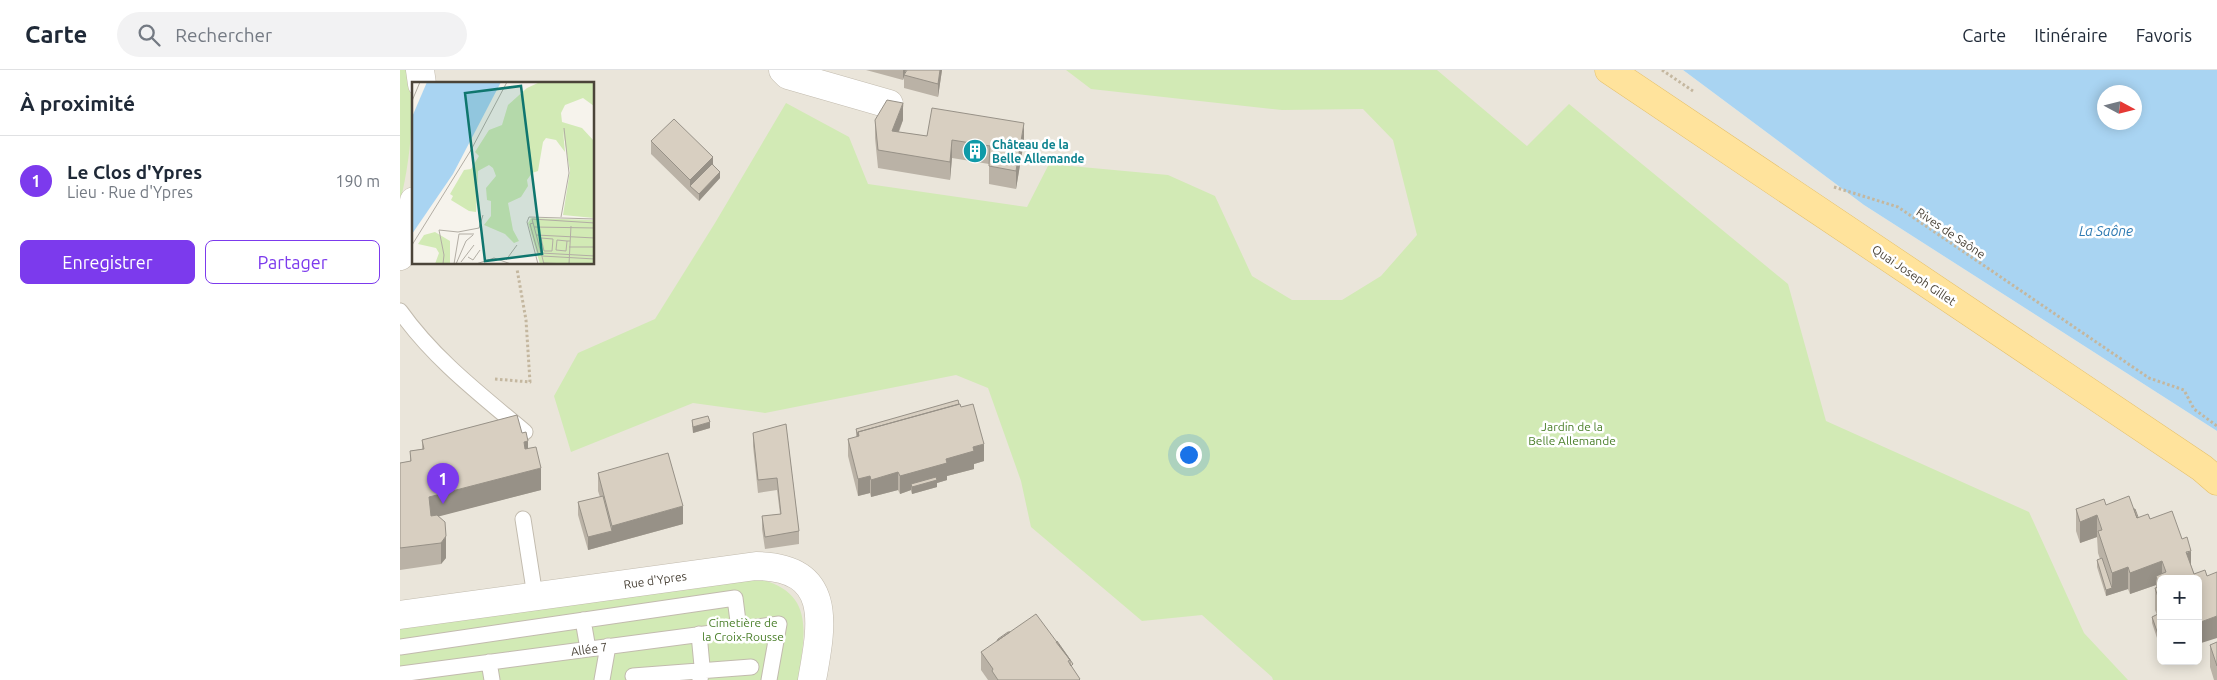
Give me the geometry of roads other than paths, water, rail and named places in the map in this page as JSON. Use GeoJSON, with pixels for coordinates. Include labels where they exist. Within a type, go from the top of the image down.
{"type":"FeatureCollection","features":[{"type":"Feature","properties":{"kind":"main road","name":"Quai Joseph Gillet"},"geometry":{"type":"LineString","coordinates":[[1609,70],[2202,468],[2217,481]]}},
{"type":"Feature","properties":{"kind":"street"},"geometry":{"type":"LineString","coordinates":[[783,70],[788,75],[889,104]]}},
{"type":"Feature","properties":{"kind":"street"},"geometry":{"type":"LineString","coordinates":[[400,256],[406,241],[412,211]]}},
{"type":"Feature","properties":{"kind":"street","name":"Rue d'Ypres"},"geometry":{"type":"LineString","coordinates":[[400,614],[756,566],[782,569],[806,583],[818,604],[820,620],[812,680]]}},
{"type":"Feature","properties":{"kind":"lane"},"geometry":{"type":"LineString","coordinates":[[400,310],[413,329],[448,368],[525,432]]}},
{"type":"Feature","properties":{"kind":"lane"},"geometry":{"type":"LineString","coordinates":[[523,519],[536,596]]}},
{"type":"Feature","properties":{"kind":"lane"},"geometry":{"type":"LineString","coordinates":[[400,647],[734,598],[739,629]]}},
{"type":"Feature","properties":{"kind":"lane"},"geometry":{"type":"LineString","coordinates":[[583,620],[588,649]]}},
{"type":"Feature","properties":{"kind":"lane","name":"Allée 7"},"geometry":{"type":"LineString","coordinates":[[407,675],[489,662],[779,624],[769,680]]}},
{"type":"Feature","properties":{"kind":"lane"},"geometry":{"type":"LineString","coordinates":[[699,634],[701,675]]}},
{"type":"Feature","properties":{"kind":"lane"},"geometry":{"type":"LineString","coordinates":[[602,680],[608,646]]}},
{"type":"Feature","properties":{"kind":"lane"},"geometry":{"type":"LineString","coordinates":[[489,662],[492,680]]}},
{"type":"Feature","properties":{"kind":"lane"},"geometry":{"type":"LineString","coordinates":[[655,680],[633,676],[701,675],[751,667]]}},
{"type":"Feature","properties":{"kind":"lane"},"geometry":{"type":"LineString","coordinates":[[400,669],[407,675]]}},
{"type":"Feature","properties":{"kind":"water","name":"La Saône"},"geometry":{"type":"Polygon","coordinates":[[[1683,70],[2217,70],[2217,431],[1864,205],[1683,70]]]}},
{"type":"Feature","properties":{"kind":"place","name":"Château de la Belle Allemande"},"geometry":{"type":"Point","coordinates":[975,151]}},
{"type":"Feature","properties":{"kind":"place","name":"Le Clos d'Ypres"},"geometry":{"type":"Point","coordinates":[443,504]}},
{"type":"Feature","properties":{"kind":"park label","name":"Jardin de la Belle Allemande"},"geometry":{"type":"Point","coordinates":[1572,433]}},
{"type":"Feature","properties":{"kind":"park label","name":"Cimetière de la Croix-Rousse"},"geometry":{"type":"Point","coordinates":[743,629]}}]}
